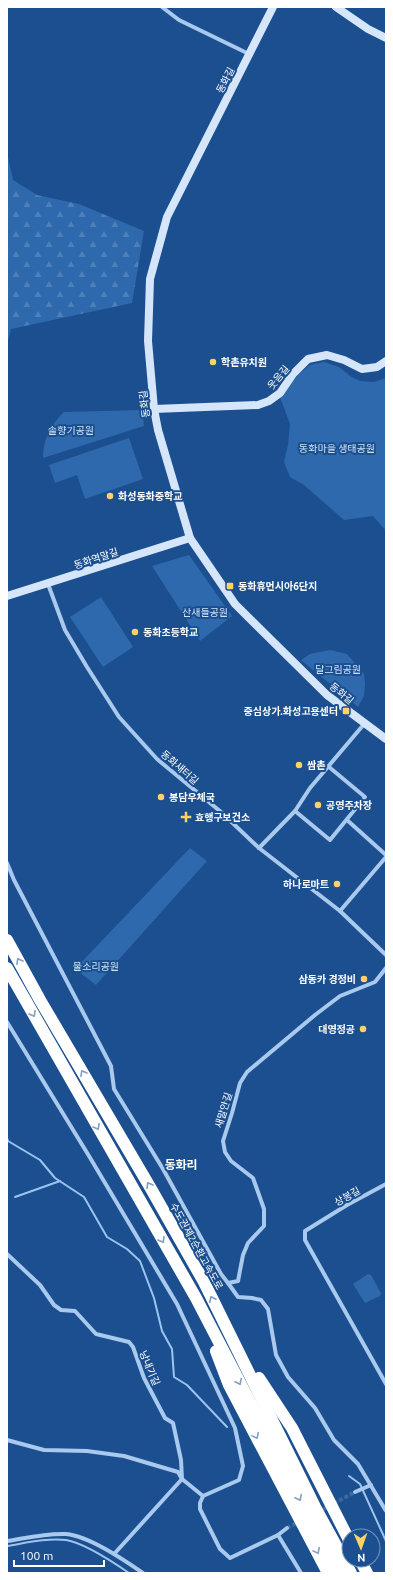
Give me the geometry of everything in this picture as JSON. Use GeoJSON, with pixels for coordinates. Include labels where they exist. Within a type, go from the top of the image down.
{"type":"FeatureCollection","features":[{"type":"Feature","properties":{"kind":"highway","name":"수도권제2순환고속도로"},"geometry":{"type":"LineString","coordinates":[[7,940],[40,1000],[204,1282],[315,1507],[351,1573]]}},
{"type":"Feature","properties":{"kind":"highway"},"geometry":{"type":"LineString","coordinates":[[7,968],[196,1298],[339,1573]]}},
{"type":"Feature","properties":{"kind":"highway"},"geometry":{"type":"LineString","coordinates":[[196,1298],[229,1385],[328,1573]]}},
{"type":"Feature","properties":{"kind":"highway"},"geometry":{"type":"LineString","coordinates":[[230,1334],[292,1428],[343,1528]]}},
{"type":"Feature","properties":{"kind":"street"},"geometry":{"type":"LineString","coordinates":[[162,7],[179,20],[249,54]]}},
{"type":"Feature","properties":{"kind":"street","name":"동화길"},"geometry":{"type":"LineString","coordinates":[[273,7],[167,217],[150,279],[148,341],[154,409],[158,430],[190,538],[235,604],[327,695],[386,739]]}},
{"type":"Feature","properties":{"kind":"street"},"geometry":{"type":"LineString","coordinates":[[336,7],[368,29],[386,38]]}},
{"type":"Feature","properties":{"kind":"street","name":"웃음길"},"geometry":{"type":"LineString","coordinates":[[154,409],[258,405],[269,401],[280,393],[293,374],[308,359],[327,355],[344,360],[362,369],[376,367],[386,361]]}},
{"type":"Feature","properties":{"kind":"street","name":"동화역말길"},"geometry":{"type":"LineString","coordinates":[[7,596],[190,538]]}},
{"type":"Feature","properties":{"kind":"street","name":"동화새터길"},"geometry":{"type":"LineString","coordinates":[[48,584],[65,630],[120,717],[157,759],[220,812],[259,848],[340,911],[386,955]]}},
{"type":"Feature","properties":{"kind":"street"},"geometry":{"type":"LineString","coordinates":[[259,848],[295,811],[310,788],[365,723]]}},
{"type":"Feature","properties":{"kind":"street"},"geometry":{"type":"LineString","coordinates":[[295,811],[330,840],[347,820],[364,797],[329,767]]}},
{"type":"Feature","properties":{"kind":"street"},"geometry":{"type":"LineString","coordinates":[[340,911],[386,856],[347,820]]}},
{"type":"Feature","properties":{"kind":"street"},"geometry":{"type":"LineString","coordinates":[[7,863],[25,901],[111,1066],[114,1088],[164,1168],[221,1274],[238,1297],[261,1300],[268,1310],[276,1355],[288,1377],[314,1408],[334,1440],[358,1464],[386,1511]]}},
{"type":"Feature","properties":{"kind":"street","name":"새말안길"},"geometry":{"type":"LineString","coordinates":[[228,1283],[238,1282],[242,1255],[248,1243],[264,1226],[264,1209],[253,1178],[231,1162],[225,1152],[223,1141],[240,1083],[247,1072],[315,1015],[340,996],[375,982],[386,968]]}},
{"type":"Feature","properties":{"kind":"street"},"geometry":{"type":"LineString","coordinates":[[7,1022],[177,1304],[235,1428],[243,1466],[239,1480],[203,1496],[200,1503],[200,1509],[220,1549],[230,1558],[278,1535],[287,1528]]}},
{"type":"Feature","properties":{"kind":"street","name":"상봉길"},"geometry":{"type":"LineString","coordinates":[[386,1184],[316,1223],[305,1231],[305,1240],[386,1384]]}},
{"type":"Feature","properties":{"kind":"street","name":"낭내기길"},"geometry":{"type":"LineString","coordinates":[[7,1254],[40,1285],[54,1305],[61,1310],[75,1311],[96,1334],[129,1342],[133,1347],[144,1378],[165,1418],[173,1423],[181,1460],[182,1479]]}},
{"type":"Feature","properties":{"kind":"street"},"geometry":{"type":"LineString","coordinates":[[7,1440],[44,1450],[87,1451],[124,1456],[178,1472],[182,1479],[203,1496]]}},
{"type":"Feature","properties":{"kind":"street"},"geometry":{"type":"LineString","coordinates":[[115,1554],[182,1479]]}},
{"type":"Feature","properties":{"kind":"street"},"geometry":{"type":"LineString","coordinates":[[356,1491],[370,1486]]}},
{"type":"Feature","properties":{"kind":"street"},"geometry":{"type":"LineString","coordinates":[[7,1541],[46,1535],[67,1534],[80,1538],[115,1554],[143,1573]]}},
{"type":"Feature","properties":{"kind":"street"},"geometry":{"type":"LineString","coordinates":[[278,1535],[301,1573]]}},
{"type":"Feature","properties":{"kind":"green space"},"geometry":{"type":"Polygon","coordinates":[[[7,153],[13,180],[37,195],[79,204],[144,231],[132,303],[11,329],[7,345],[7,153]]]}},
{"type":"Feature","properties":{"kind":"green space","name":"동화마을 생태공원"},"geometry":{"type":"Polygon","coordinates":[[[324,362],[339,367],[350,376],[360,381],[374,382],[386,378],[386,531],[373,516],[344,520],[304,485],[290,477],[284,462],[288,445],[290,424],[280,397],[299,374],[310,365],[324,362]]]}},
{"type":"Feature","properties":{"kind":"green space","name":"솔향기공원"},"geometry":{"type":"Polygon","coordinates":[[[142,410],[144,426],[43,458],[44,445],[48,433],[64,412],[142,410]]]}},
{"type":"Feature","properties":{"kind":"green space"},"geometry":{"type":"Polygon","coordinates":[[[129,438],[143,479],[85,499],[77,475],[55,483],[49,465],[129,438]]]}},
{"type":"Feature","properties":{"kind":"green space","name":"산새들공원"},"geometry":{"type":"Polygon","coordinates":[[[189,555],[232,616],[200,641],[152,566],[189,555]]]}},
{"type":"Feature","properties":{"kind":"green space"},"geometry":{"type":"Polygon","coordinates":[[[101,597],[133,647],[103,667],[70,617],[101,597]]]}},
{"type":"Feature","properties":{"kind":"green space","name":"달그림공원"},"geometry":{"type":"Polygon","coordinates":[[[330,650],[347,654],[364,674],[364,696],[358,707],[301,660],[310,654],[330,650]]]}},
{"type":"Feature","properties":{"kind":"green space","name":"물소리공원"},"geometry":{"type":"Polygon","coordinates":[[[190,848],[207,861],[96,985],[75,969],[190,848]]]}},
{"type":"Feature","properties":{"kind":"green space"},"geometry":{"type":"Polygon","coordinates":[[[368,1274],[371,1275],[381,1293],[380,1296],[365,1303],[353,1284],[368,1274]]]}},
{"type":"Feature","properties":{"kind":"waterway"},"geometry":{"type":"LineString","coordinates":[[7,1138],[8,1141],[40,1160],[55,1178],[84,1197],[107,1237],[127,1249],[140,1261],[154,1298],[162,1331],[172,1349],[174,1377],[187,1385],[227,1427]]}},
{"type":"Feature","properties":{"kind":"waterway"},"geometry":{"type":"LineString","coordinates":[[15,1197],[60,1181]]}},
{"type":"Feature","properties":{"kind":"waterway"},"geometry":{"type":"LineString","coordinates":[[349,1476],[360,1484],[386,1541]]}},
{"type":"Feature","properties":{"kind":"waterway"},"geometry":{"type":"LineString","coordinates":[[7,1546],[44,1540],[66,1540],[90,1549],[129,1573]]}},
{"type":"Feature","properties":{"kind":"tunnel"},"geometry":{"type":"LineString","coordinates":[[318,1512],[355,1492]]}},
{"type":"Feature","properties":{"kind":"tunnel"},"geometry":{"type":"LineString","coordinates":[[287,1528],[300,1521]]}},
{"type":"Feature","properties":{"kind":"place","name":"학촌유치원"},"geometry":{"type":"Point","coordinates":[213,362]}},
{"type":"Feature","properties":{"kind":"place","name":"화성동화중학교"},"geometry":{"type":"Point","coordinates":[110,496]}},
{"type":"Feature","properties":{"kind":"place","name":"동화휴먼시아6단지"},"geometry":{"type":"Point","coordinates":[230,586]}},
{"type":"Feature","properties":{"kind":"place","name":"동화초등학교"},"geometry":{"type":"Point","coordinates":[135,632]}},
{"type":"Feature","properties":{"kind":"place","name":"중심상가.화성고용센터"},"geometry":{"type":"Point","coordinates":[346,711]}},
{"type":"Feature","properties":{"kind":"place","name":"쌈촌"},"geometry":{"type":"Point","coordinates":[299,765]}},
{"type":"Feature","properties":{"kind":"place","name":"봉담우체국"},"geometry":{"type":"Point","coordinates":[161,797]}},
{"type":"Feature","properties":{"kind":"place","name":"공영주차장"},"geometry":{"type":"Point","coordinates":[318,805]}},
{"type":"Feature","properties":{"kind":"place","name":"효행구보건소"},"geometry":{"type":"Point","coordinates":[186,817]}},
{"type":"Feature","properties":{"kind":"place","name":"하나로마트"},"geometry":{"type":"Point","coordinates":[337,884]}},
{"type":"Feature","properties":{"kind":"place","name":"삼동카 경정비"},"geometry":{"type":"Point","coordinates":[364,979]}},
{"type":"Feature","properties":{"kind":"place","name":"대영정공"},"geometry":{"type":"Point","coordinates":[363,1029]}},
{"type":"Feature","properties":{"kind":"district","name":"동화리"},"geometry":{"type":"Point","coordinates":[181,1165]}}]}
